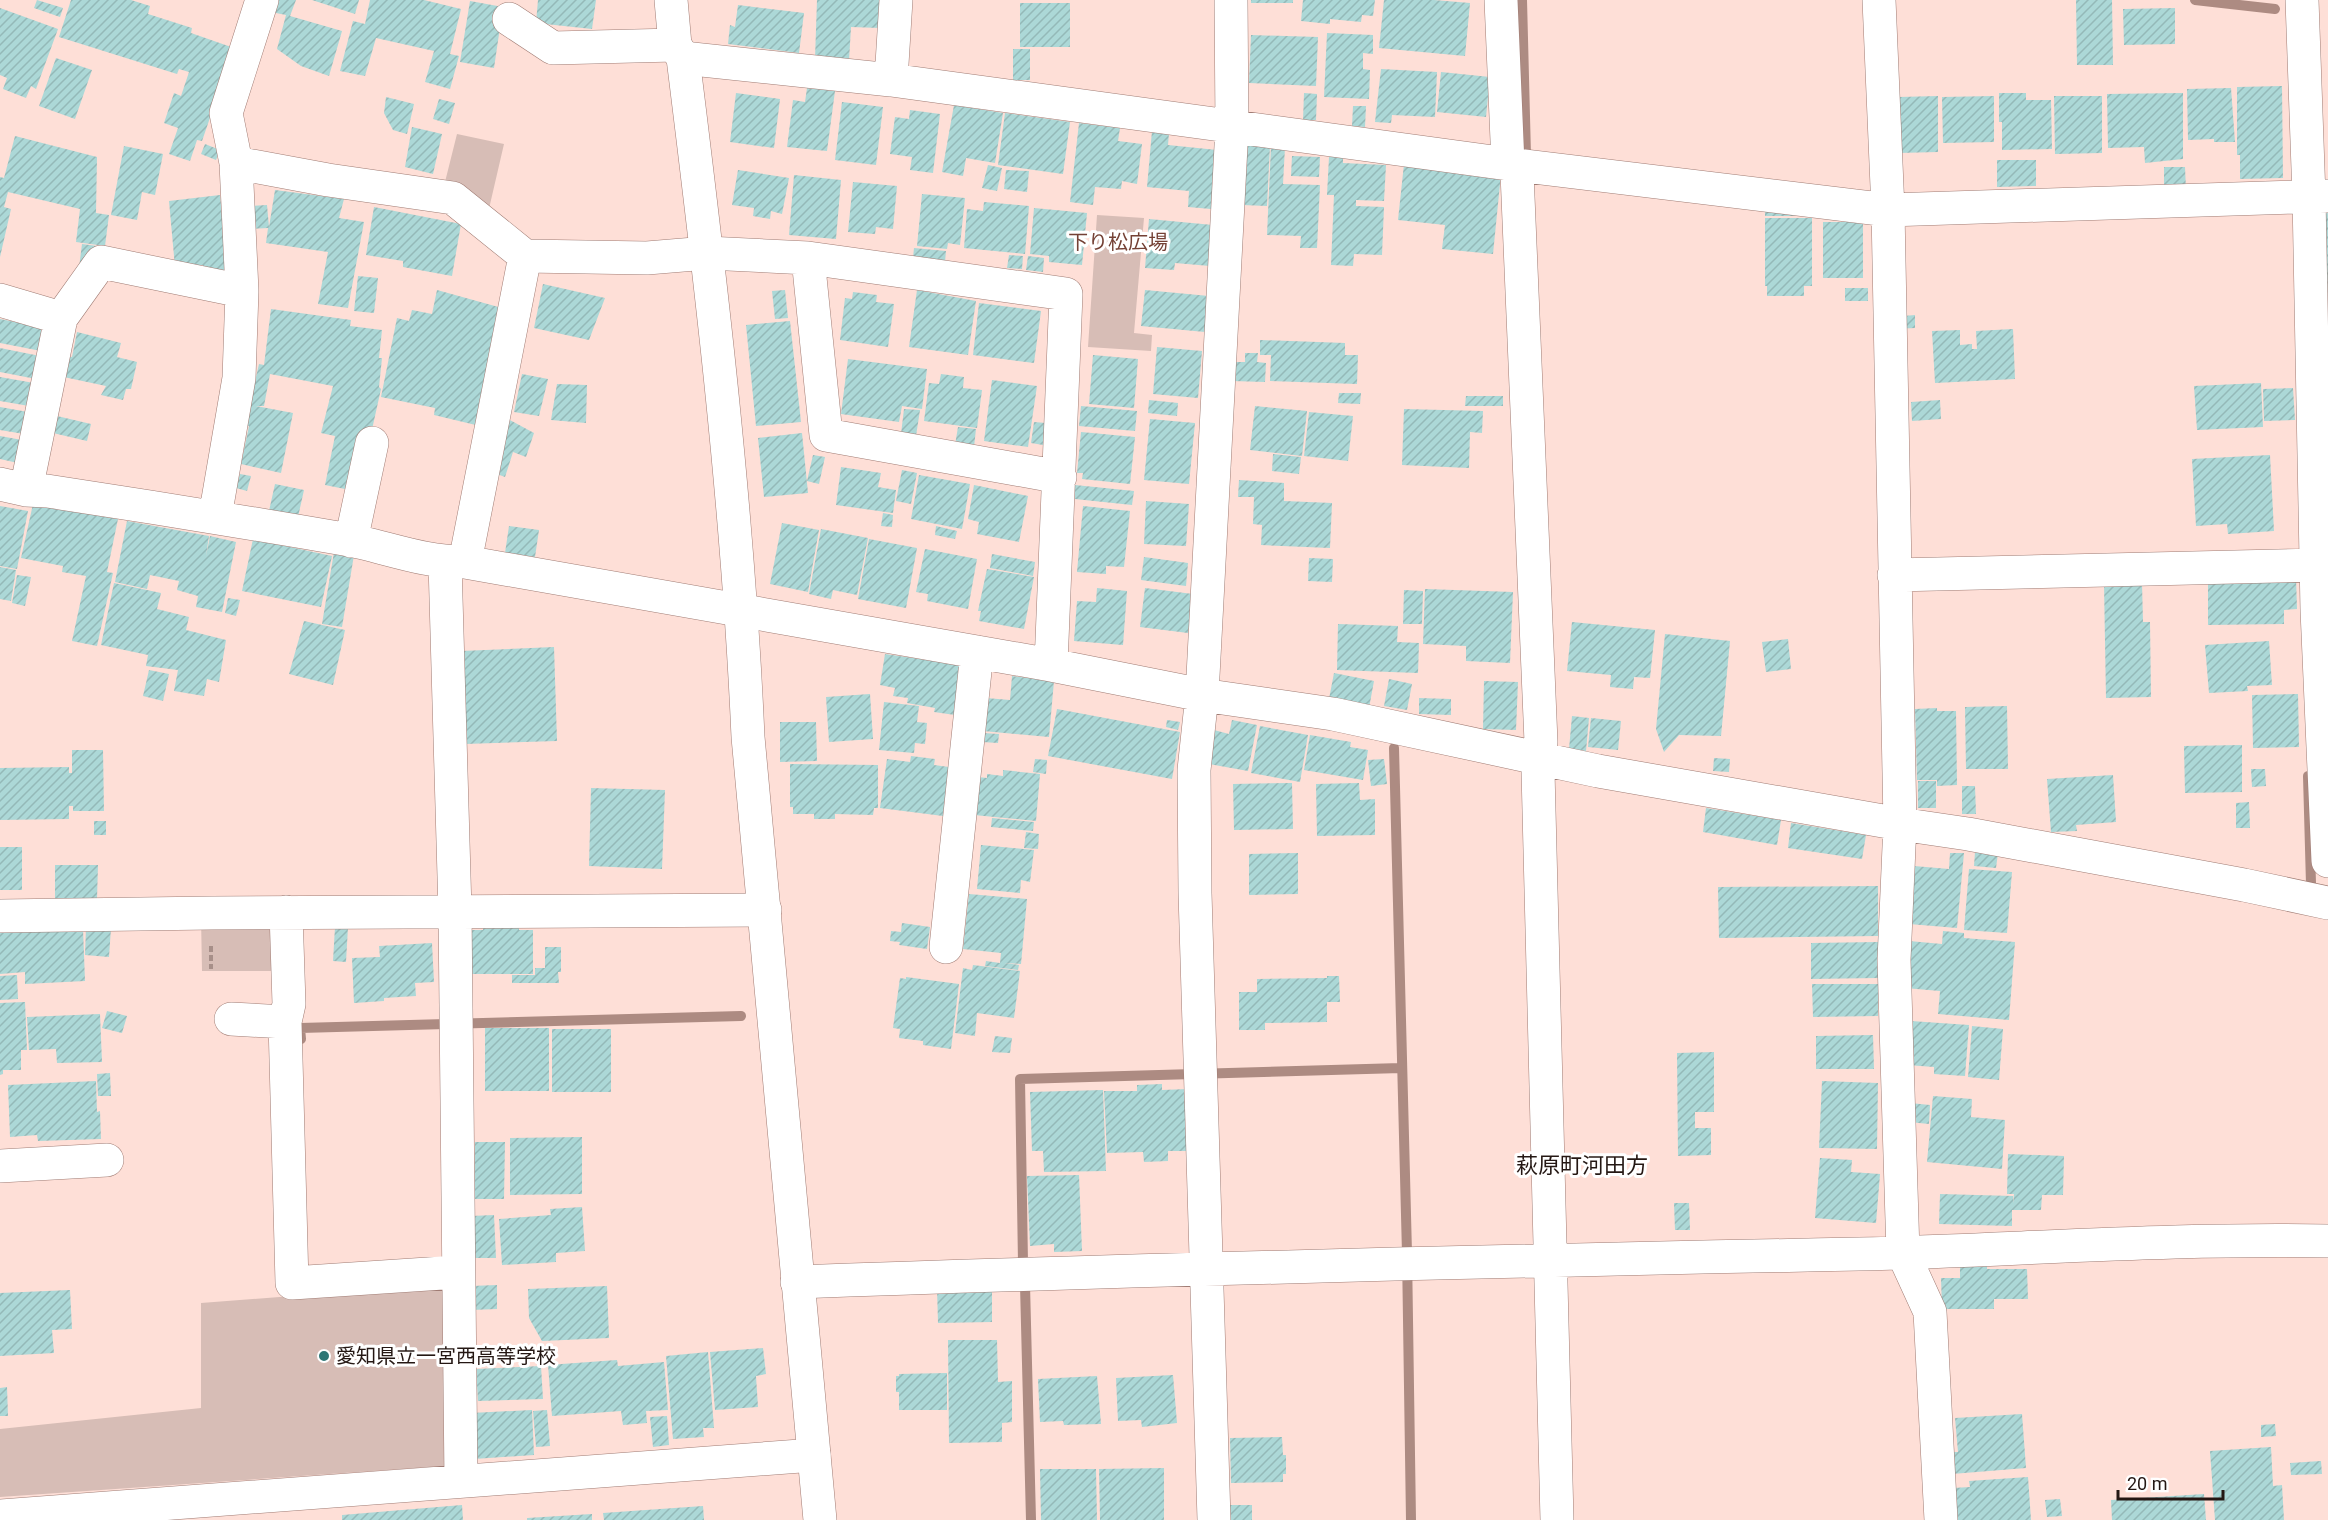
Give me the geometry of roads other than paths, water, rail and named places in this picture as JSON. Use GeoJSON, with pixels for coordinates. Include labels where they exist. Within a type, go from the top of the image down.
{"type":"FeatureCollection","features":[{"type":"Feature","properties":{"kind":"street"},"geometry":{"type":"LineString","coordinates":[[215,516],[239,378],[242,291],[236,163],[226,113],[262,0]]}},
{"type":"Feature","properties":{"kind":"street"},"geometry":{"type":"LineString","coordinates":[[671,0],[707,253],[742,611],[748,737],[820,1520]]}},
{"type":"Feature","properties":{"kind":"street"},"geometry":{"type":"LineString","coordinates":[[891,81],[896,0]]}},
{"type":"Feature","properties":{"kind":"street"},"geometry":{"type":"LineString","coordinates":[[1214,1520],[1196,917],[1194,770],[1202,695],[1232,127],[1231,0]]}},
{"type":"Feature","properties":{"kind":"street"},"geometry":{"type":"LineString","coordinates":[[1501,0],[1508,164],[1517,173],[1540,730],[1557,1520]]}},
{"type":"Feature","properties":{"kind":"street"},"geometry":{"type":"LineString","coordinates":[[1879,0],[1888,210],[1900,824],[1894,960],[1902,1253],[1930,1312],[1941,1520]]}},
{"type":"Feature","properties":{"kind":"street"},"geometry":{"type":"LineString","coordinates":[[2302,0],[2319,196],[2317,565],[2324,676],[2328,861]]}},
{"type":"Feature","properties":{"kind":"street"},"geometry":{"type":"LineString","coordinates":[[509,19],[553,48],[679,51],[1508,164],[1888,210],[2319,196]]}},
{"type":"Feature","properties":{"kind":"street"},"geometry":{"type":"LineString","coordinates":[[236,163],[328,180],[453,198],[525,256],[647,258],[707,253],[808,258],[1066,294],[1052,665]]}},
{"type":"Feature","properties":{"kind":"street"},"geometry":{"type":"LineString","coordinates":[[461,1480],[455,911],[455,562],[525,256]]}},
{"type":"Feature","properties":{"kind":"street"},"geometry":{"type":"LineString","coordinates":[[808,258],[826,435],[1060,477]]}},
{"type":"Feature","properties":{"kind":"street"},"geometry":{"type":"LineString","coordinates":[[242,291],[101,262],[61,318],[13,487],[215,516],[455,562],[1052,665],[1202,695],[1333,714],[1539,759],[2233,882],[2328,903]]}},
{"type":"Feature","properties":{"kind":"street"},"geometry":{"type":"LineString","coordinates":[[0,300],[61,318]]}},
{"type":"Feature","properties":{"kind":"street"},"geometry":{"type":"LineString","coordinates":[[351,541],[372,443]]}},
{"type":"Feature","properties":{"kind":"street"},"geometry":{"type":"LineString","coordinates":[[1894,575],[2317,565]]}},
{"type":"Feature","properties":{"kind":"street"},"geometry":{"type":"LineString","coordinates":[[946,947],[977,652]]}},
{"type":"Feature","properties":{"kind":"street"},"geometry":{"type":"LineString","coordinates":[[0,916],[765,910]]}},
{"type":"Feature","properties":{"kind":"street"},"geometry":{"type":"LineString","coordinates":[[286,912],[289,1004],[285,1022],[292,1283],[458,1272]]}},
{"type":"Feature","properties":{"kind":"street"},"geometry":{"type":"LineString","coordinates":[[231,1019],[285,1022]]}},
{"type":"Feature","properties":{"kind":"street"},"geometry":{"type":"LineString","coordinates":[[0,1166],[107,1160]]}},
{"type":"Feature","properties":{"kind":"street"},"geometry":{"type":"LineString","coordinates":[[797,1282],[1207,1268],[1902,1253],[2256,1240],[2328,1241]]}},
{"type":"Feature","properties":{"kind":"street"},"geometry":{"type":"LineString","coordinates":[[0,1516],[814,1455]]}},
{"type":"Feature","properties":{"kind":"waterway"},"geometry":{"type":"LineString","coordinates":[[1522,0],[1526,155]]}},
{"type":"Feature","properties":{"kind":"waterway"},"geometry":{"type":"LineString","coordinates":[[2195,0],[2275,9]]}},
{"type":"Feature","properties":{"kind":"waterway"},"geometry":{"type":"LineString","coordinates":[[1394,748],[1407,1253],[1411,1520]]}},
{"type":"Feature","properties":{"kind":"waterway"},"geometry":{"type":"LineString","coordinates":[[2308,776],[2311,884]]}},
{"type":"Feature","properties":{"kind":"waterway"},"geometry":{"type":"LineString","coordinates":[[301,1039],[300,1028],[741,1016]]}},
{"type":"Feature","properties":{"kind":"waterway"},"geometry":{"type":"LineString","coordinates":[[1031,1520],[1020,1079],[1401,1068]]}},
{"type":"Feature","properties":{"kind":"place","name":"愛知県立一宮西高等学校"},"geometry":{"type":"Point","coordinates":[324,1356]}},
{"type":"Feature","properties":{"kind":"district","name":"萩原町河田方"},"geometry":{"type":"Point","coordinates":[1582,1165]}},
{"type":"Feature","properties":{"kind":"park label","name":"下り松広場"},"geometry":{"type":"Point","coordinates":[1118,242]}}]}
